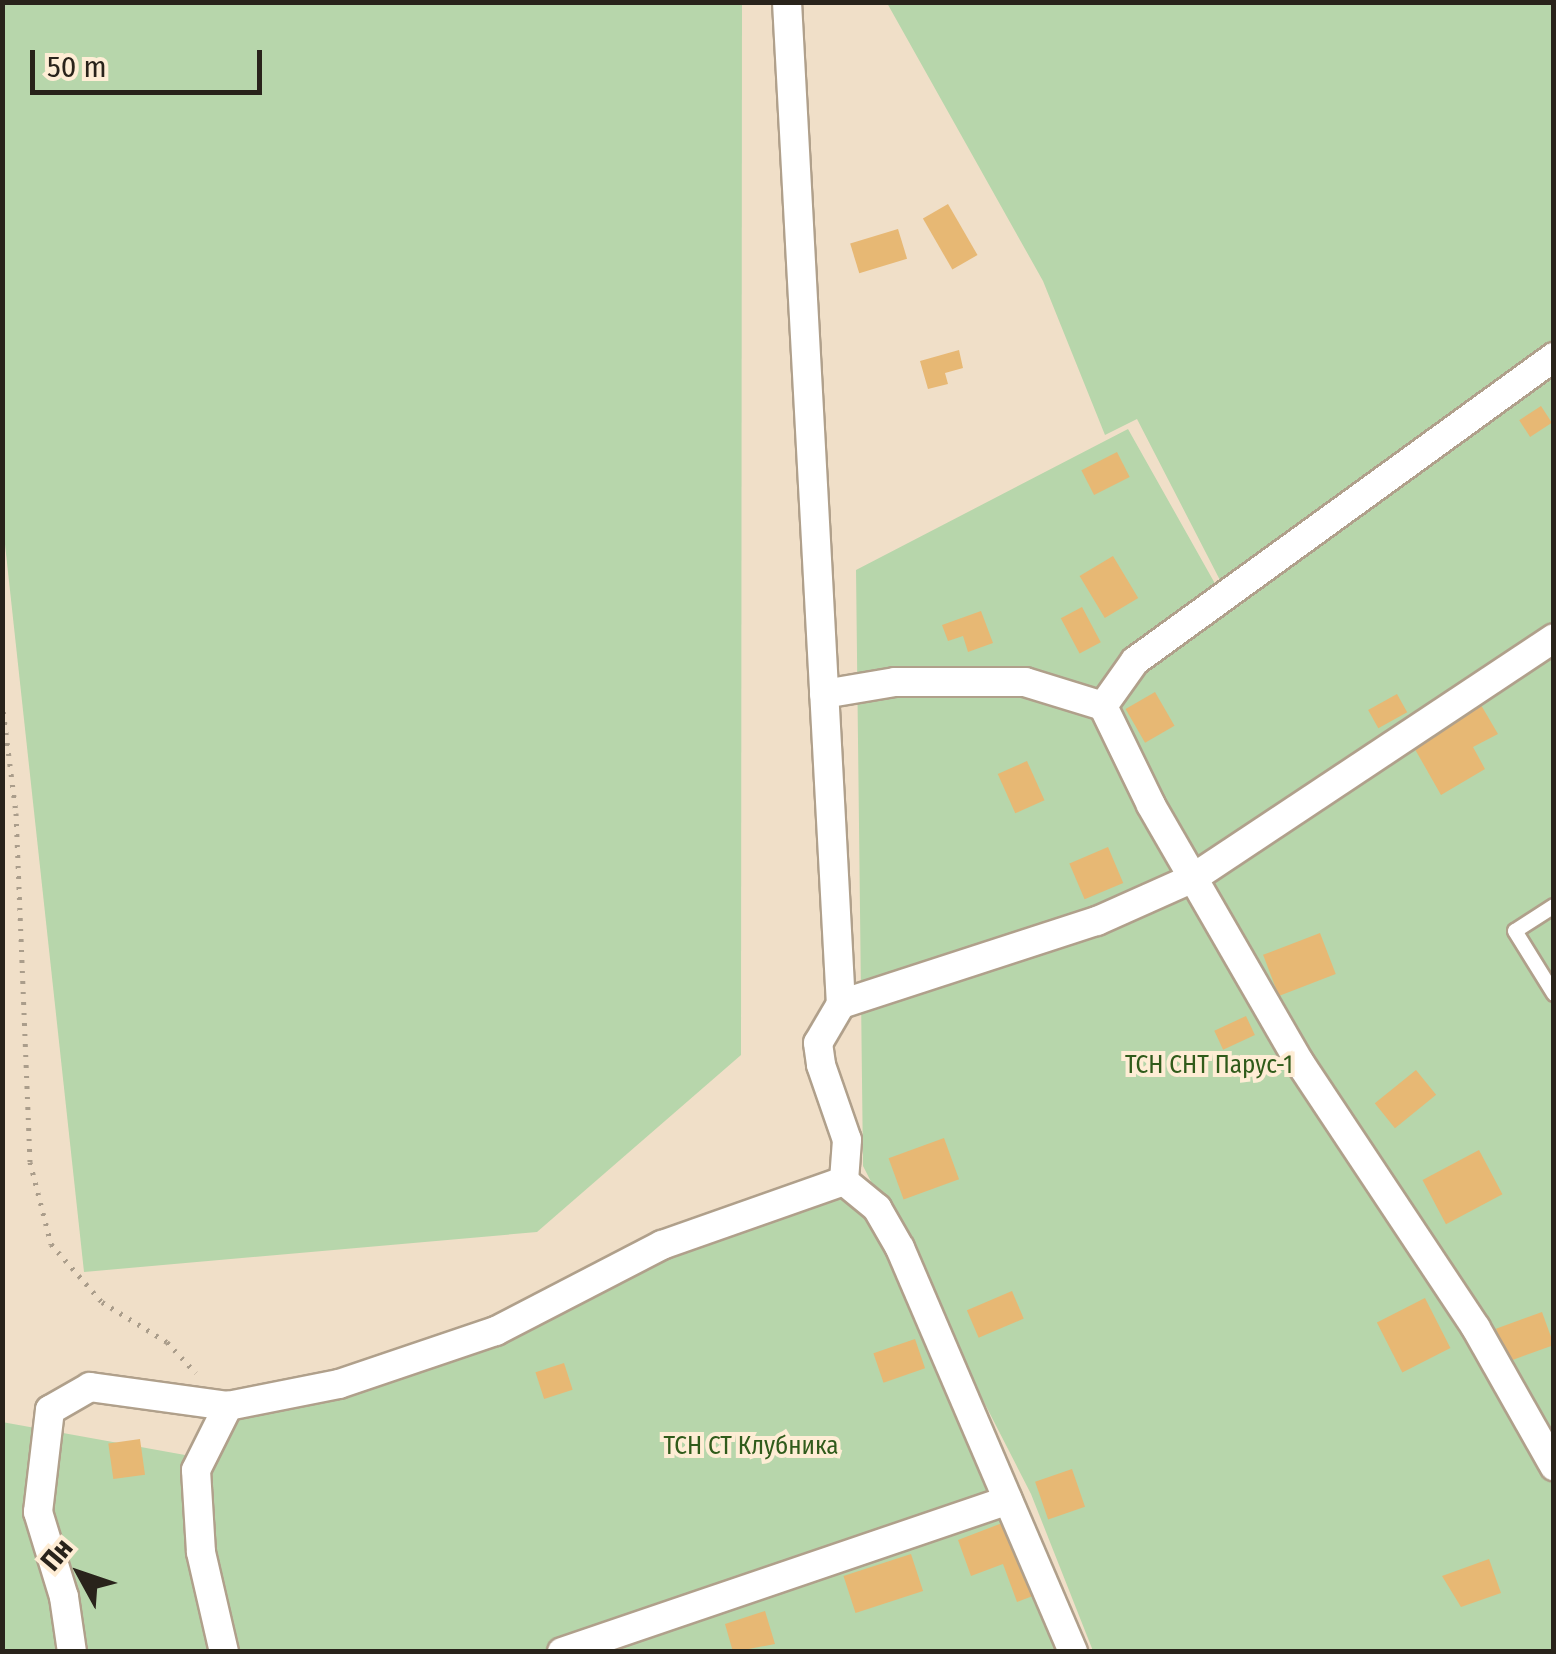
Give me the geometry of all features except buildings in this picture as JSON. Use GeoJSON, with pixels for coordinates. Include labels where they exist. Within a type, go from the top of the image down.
{"type":"FeatureCollection","features":[{"type":"Feature","properties":{"kind":"street"},"geometry":{"type":"LineString","coordinates":[[787,2],[842,1004],[818,1043],[847,1140],[844,1182]]}},
{"type":"Feature","properties":{"kind":"street"},"geometry":{"type":"LineString","coordinates":[[1103,706],[1134,661],[1554,357]]}},
{"type":"Feature","properties":{"kind":"street"},"geometry":{"type":"LineString","coordinates":[[842,1004],[1098,920],[1193,878],[1554,638]]}},
{"type":"Feature","properties":{"kind":"street"},"geometry":{"type":"LineString","coordinates":[[824,694],[895,682],[1025,682],[1103,706],[1193,878],[1300,1063],[1476,1328],[1554,1466]]}},
{"type":"Feature","properties":{"kind":"street"},"geometry":{"type":"LineString","coordinates":[[72,1652],[64,1597],[38,1512],[50,1410],[90,1387],[228,1406],[339,1384],[496,1331],[662,1244],[844,1182]]}},
{"type":"Feature","properties":{"kind":"street"},"geometry":{"type":"LineString","coordinates":[[844,1182],[878,1208],[900,1248],[1074,1652]]}},
{"type":"Feature","properties":{"kind":"street"},"geometry":{"type":"LineString","coordinates":[[224,1652],[201,1552],[196,1470],[228,1406]]}},
{"type":"Feature","properties":{"kind":"street"},"geometry":{"type":"LineString","coordinates":[[562,1652],[1008,1500]]}},
{"type":"Feature","properties":{"kind":"lane"},"geometry":{"type":"LineString","coordinates":[[1554,906],[1516,930],[1554,994]]}},
{"type":"Feature","properties":{"kind":"path"},"geometry":{"type":"LineString","coordinates":[[2,701],[16,813],[30,1162],[52,1244],[102,1302],[167,1342],[228,1406]]}},
{"type":"Feature","properties":{"kind":"green space"},"geometry":{"type":"Polygon","coordinates":[[[2,3],[742,3],[741,1055],[537,1232],[84,1272],[3,526],[2,3]]]}},
{"type":"Feature","properties":{"kind":"green space"},"geometry":{"type":"Polygon","coordinates":[[[887,3],[1553,3],[1553,347],[1223,586],[1137,419],[1105,435],[1043,281],[887,3]]]}},
{"type":"Feature","properties":{"kind":"green space","name":"ТСН СНТ Парус-1"},"geometry":{"type":"Polygon","coordinates":[[[1553,375],[1553,1651],[1093,1651],[1031,1494],[863,1166],[856,570],[1128,429],[1231,612],[1553,375]]]}},
{"type":"Feature","properties":{"kind":"green space","name":"ТСН СТ Клубника"},"geometry":{"type":"Polygon","coordinates":[[[838,1197],[869,1212],[1065,1651],[237,1651],[219,1597],[206,1472],[235,1420],[527,1333],[660,1261],[838,1197]]]}},
{"type":"Feature","properties":{"kind":"green space"},"geometry":{"type":"Polygon","coordinates":[[[2,1422],[185,1455],[185,1545],[213,1651],[3,1651],[2,1422]]]}}]}
